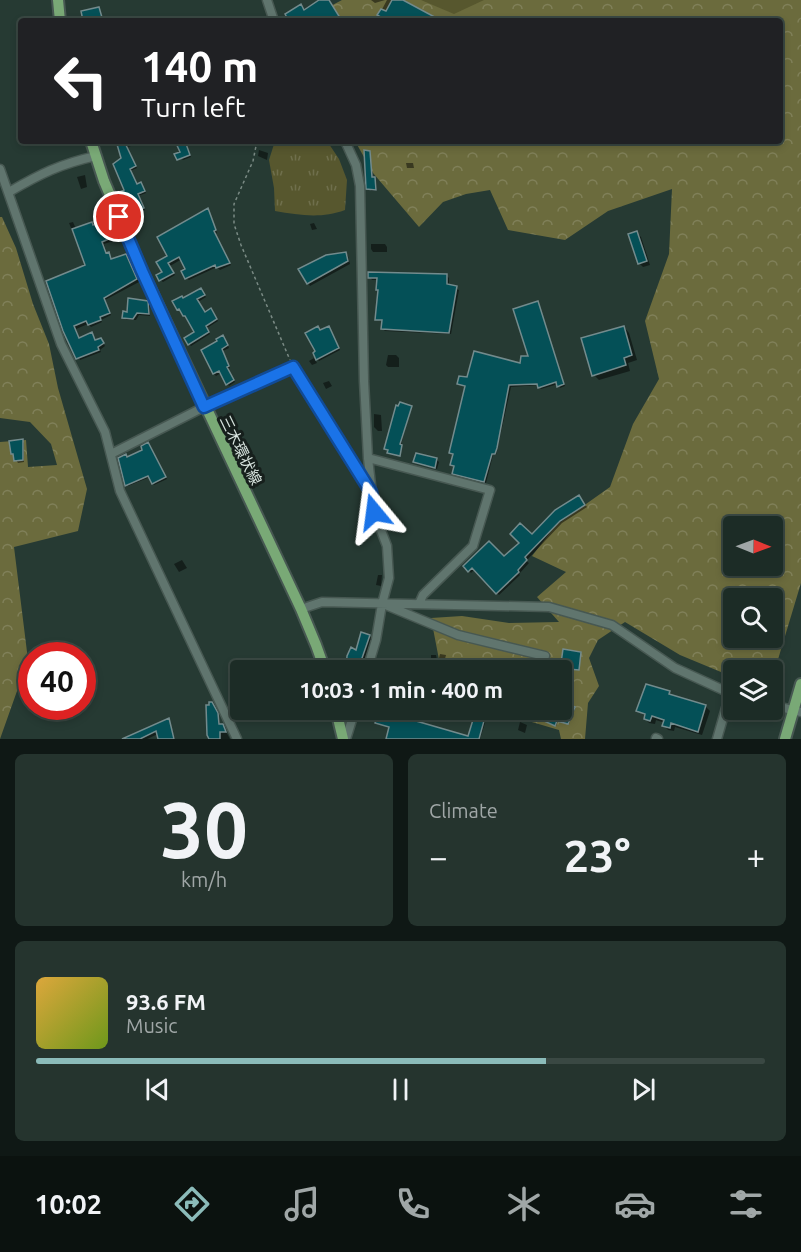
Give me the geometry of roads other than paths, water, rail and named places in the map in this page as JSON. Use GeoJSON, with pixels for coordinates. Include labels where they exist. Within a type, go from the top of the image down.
{"type":"FeatureCollection","features":[{"type":"Feature","properties":{"kind":"main road"},"geometry":{"type":"LineString","coordinates":[[58,0],[60,18]]}},
{"type":"Feature","properties":{"kind":"main road","name":"三木環状線"},"geometry":{"type":"LineString","coordinates":[[92,144],[142,271],[301,609],[321,660]]}},
{"type":"Feature","properties":{"kind":"main road"},"geometry":{"type":"LineString","coordinates":[[785,739],[797,711],[801,684]]}},
{"type":"Feature","properties":{"kind":"main road"},"geometry":{"type":"LineString","coordinates":[[339,720],[345,739]]}},
{"type":"Feature","properties":{"kind":"street"},"geometry":{"type":"LineString","coordinates":[[267,0],[273,18]]}},
{"type":"Feature","properties":{"kind":"street"},"geometry":{"type":"LineString","coordinates":[[346,144],[356,165],[360,186],[364,381],[371,492],[374,512],[387,546],[389,578],[370,660]]}},
{"type":"Feature","properties":{"kind":"street"},"geometry":{"type":"LineString","coordinates":[[9,192],[46,171],[72,161],[96,156]]}},
{"type":"Feature","properties":{"kind":"street"},"geometry":{"type":"LineString","coordinates":[[0,169],[61,344],[105,432],[120,491],[237,739]]}},
{"type":"Feature","properties":{"kind":"street"},"geometry":{"type":"LineString","coordinates":[[111,454],[204,407],[293,367],[371,492]]}},
{"type":"Feature","properties":{"kind":"street"},"geometry":{"type":"LineString","coordinates":[[368,458],[490,490],[472,546],[423,594],[419,604]]}},
{"type":"Feature","properties":{"kind":"street"},"geometry":{"type":"LineString","coordinates":[[301,609],[322,602],[549,607],[612,625],[675,668],[723,690]]}},
{"type":"Feature","properties":{"kind":"street"},"geometry":{"type":"LineString","coordinates":[[382,604],[458,635],[545,656]]}},
{"type":"Feature","properties":{"kind":"street"},"geometry":{"type":"LineString","coordinates":[[345,739],[352,720]]}},
{"type":"Feature","properties":{"kind":"street"},"geometry":{"type":"LineString","coordinates":[[717,739],[723,720]]}}]}
